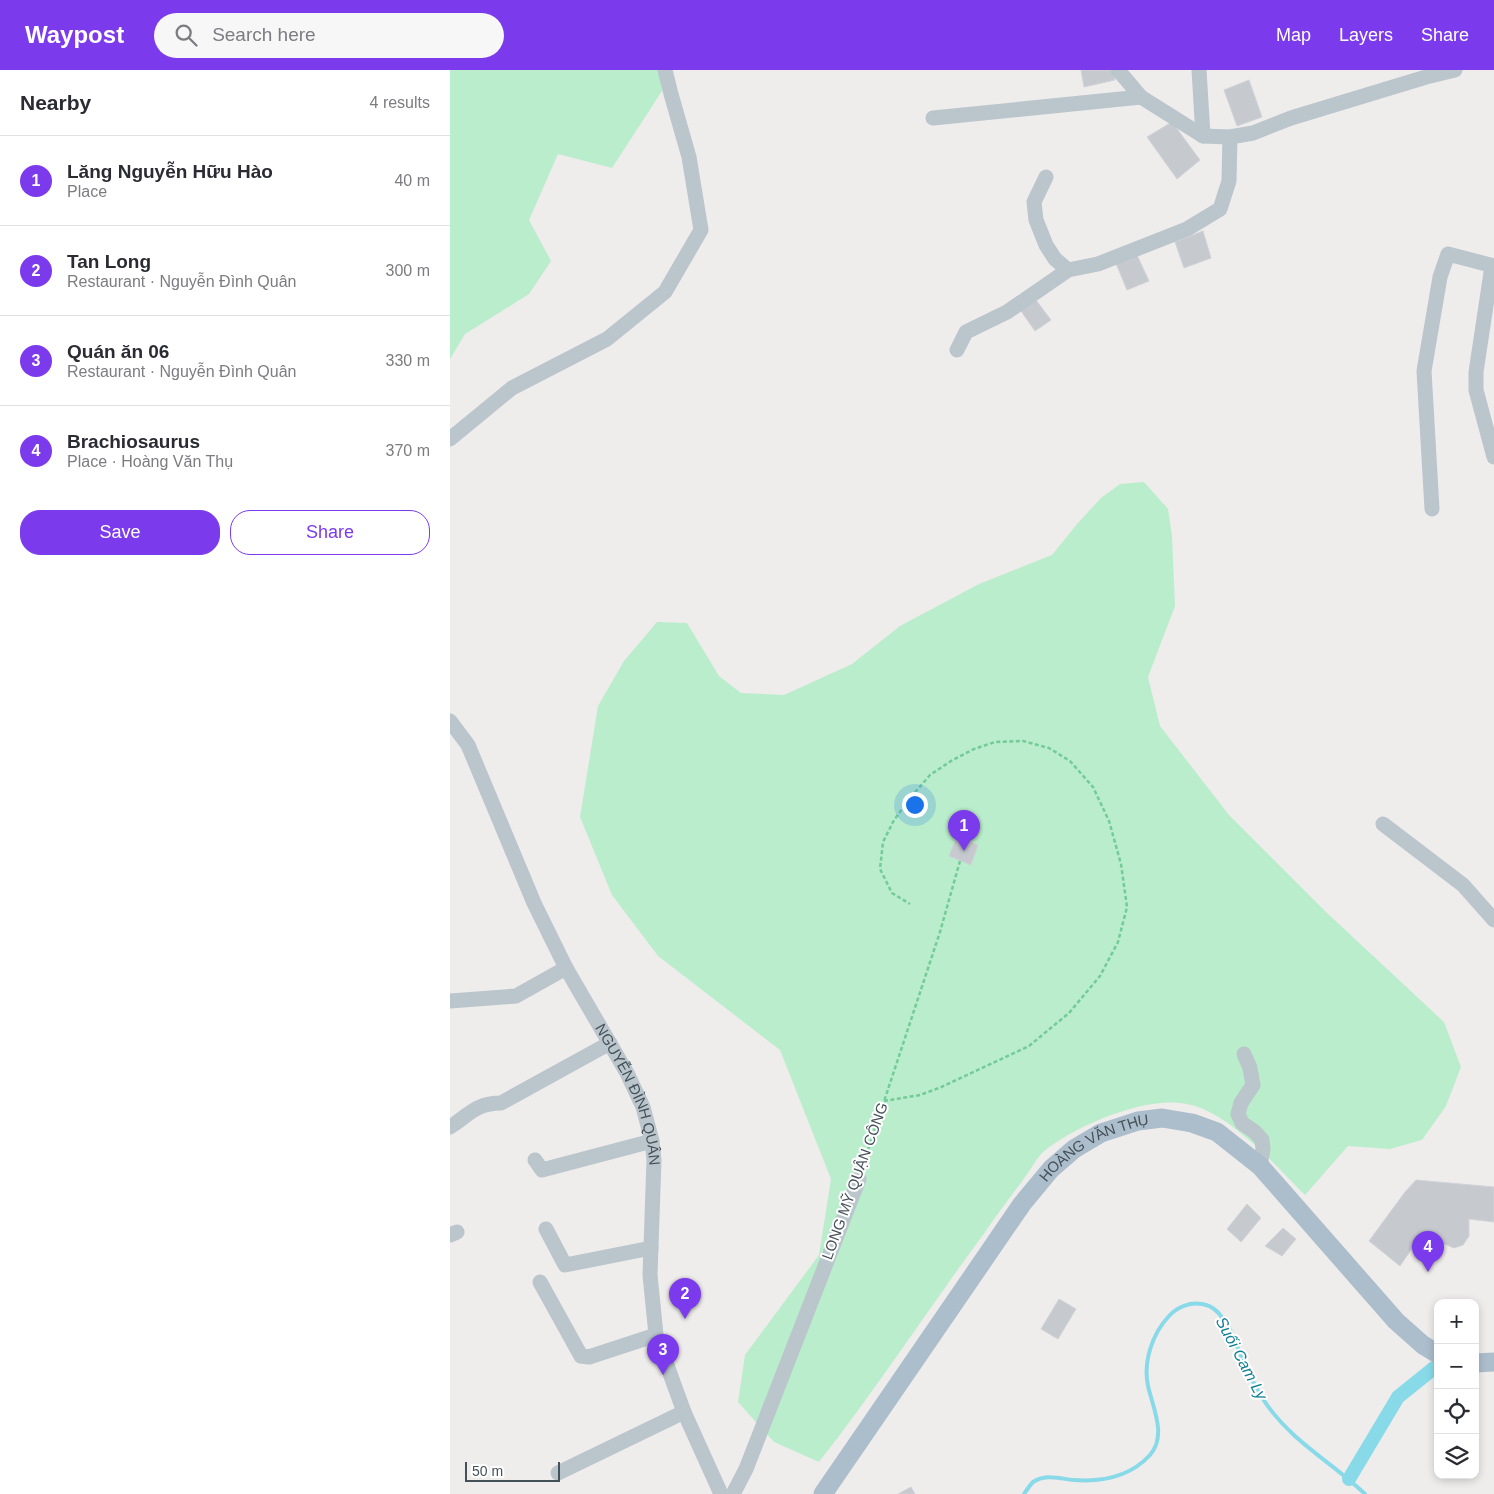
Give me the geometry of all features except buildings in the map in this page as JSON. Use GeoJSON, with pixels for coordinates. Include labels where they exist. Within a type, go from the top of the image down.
{"type":"FeatureCollection","features":[{"type":"Feature","properties":{"kind":"main road","name":"HOÀNG VĂN THỤ"},"geometry":{"type":"LineString","coordinates":[[823,1494],[1022,1204],[1051,1169],[1074,1149],[1101,1133],[1138,1121],[1162,1118],[1192,1123],[1217,1132],[1260,1166],[1396,1321],[1423,1346],[1434,1352]]}},
{"type":"Feature","properties":{"kind":"main road"},"geometry":{"type":"LineString","coordinates":[[1479,1363],[1494,1362]]}},
{"type":"Feature","properties":{"kind":"street"},"geometry":{"type":"LineString","coordinates":[[450,439],[512,388],[607,339],[665,292],[701,230],[689,157],[665,70]]}},
{"type":"Feature","properties":{"kind":"street"},"geometry":{"type":"LineString","coordinates":[[1118,70],[1141,97],[1203,136],[1230,137],[1253,133],[1309,113],[1455,70]]}},
{"type":"Feature","properties":{"kind":"street"},"geometry":{"type":"LineString","coordinates":[[1199,70],[1203,136]]}},
{"type":"Feature","properties":{"kind":"street"},"geometry":{"type":"LineString","coordinates":[[934,118],[1141,97]]}},
{"type":"Feature","properties":{"kind":"street"},"geometry":{"type":"LineString","coordinates":[[957,350],[966,332],[1007,312],[1068,270],[1098,264],[1180,232],[1220,209],[1229,181],[1230,137]]}},
{"type":"Feature","properties":{"kind":"street"},"geometry":{"type":"LineString","coordinates":[[1046,177],[1034,202],[1036,220],[1046,245],[1055,258],[1068,270]]}},
{"type":"Feature","properties":{"kind":"street"},"geometry":{"type":"LineString","coordinates":[[1432,509],[1424,371],[1440,277],[1448,254],[1493,266],[1476,372],[1476,390],[1492,436],[1494,457]]}},
{"type":"Feature","properties":{"kind":"street","name":"NGUYỄN ĐÌNH QUÂN"},"geometry":{"type":"LineString","coordinates":[[450,721],[468,745],[534,903],[566,968],[627,1073],[643,1107],[652,1141],[654,1160],[651,1248],[652,1300],[656,1335],[684,1412],[721,1494]]}},
{"type":"Feature","properties":{"kind":"street"},"geometry":{"type":"LineString","coordinates":[[1383,824],[1463,885],[1494,920]]}},
{"type":"Feature","properties":{"kind":"street"},"geometry":{"type":"LineString","coordinates":[[450,1000],[516,996],[566,968]]}},
{"type":"Feature","properties":{"kind":"street"},"geometry":{"type":"LineString","coordinates":[[450,1128],[471,1111],[487,1103],[501,1104],[610,1043]]}},
{"type":"Feature","properties":{"kind":"street"},"geometry":{"type":"LineString","coordinates":[[1244,1054],[1250,1068],[1253,1085],[1241,1103],[1238,1114],[1242,1123],[1255,1132],[1262,1140],[1263,1149],[1260,1166]]}},
{"type":"Feature","properties":{"kind":"street"},"geometry":{"type":"LineString","coordinates":[[535,1160],[542,1170],[652,1141]]}},
{"type":"Feature","properties":{"kind":"street","name":"LONG MỸ QUẬN CÔNG"},"geometry":{"type":"LineString","coordinates":[[733,1494],[746,1469],[859,1179]]}},
{"type":"Feature","properties":{"kind":"street"},"geometry":{"type":"LineString","coordinates":[[546,1228],[565,1265],[651,1248]]}},
{"type":"Feature","properties":{"kind":"street"},"geometry":{"type":"LineString","coordinates":[[540,1282],[581,1356],[589,1357],[656,1335]]}},
{"type":"Feature","properties":{"kind":"street"},"geometry":{"type":"LineString","coordinates":[[558,1473],[684,1412]]}},
{"type":"Feature","properties":{"kind":"path"},"geometry":{"type":"LineString","coordinates":[[884,1101],[920,1095],[939,1088],[1029,1046],[1069,1013],[1100,976],[1118,942],[1127,907],[1121,864],[1109,821],[1093,787],[1070,761],[1048,748],[1023,741],[995,742],[974,749],[951,761],[930,775],[911,797],[894,820],[883,842],[880,869],[892,893],[910,904]]}},
{"type":"Feature","properties":{"kind":"path","name":"LONG MỸ QUẬN CÔNG"},"geometry":{"type":"LineString","coordinates":[[859,1179],[940,932],[960,861]]}},
{"type":"Feature","properties":{"kind":"green space"},"geometry":{"type":"Polygon","coordinates":[[[450,70],[660,70],[662,91],[612,168],[558,154],[529,220],[551,261],[529,294],[465,334],[450,359],[450,70]]]}},
{"type":"Feature","properties":{"kind":"green space"},"geometry":{"type":"Polygon","coordinates":[[[1144,482],[1168,509],[1172,536],[1175,606],[1148,677],[1160,726],[1229,815],[1326,912],[1444,1022],[1461,1067],[1446,1106],[1422,1140],[1390,1149],[1348,1146],[1305,1195],[1266,1155],[1235,1128],[1203,1109],[1187,1104],[1170,1102],[1132,1108],[1091,1123],[1056,1142],[1038,1158],[862,1406],[819,1462],[774,1442],[738,1402],[745,1355],[819,1255],[831,1179],[780,1050],[658,956],[612,895],[580,817],[598,706],[624,661],[657,622],[687,623],[719,676],[741,693],[784,695],[852,664],[900,626],[979,584],[1052,555],[1101,498],[1120,484],[1144,482]]]}},
{"type":"Feature","properties":{"kind":"waterway","name":"Suối Cam Ly"},"geometry":{"type":"LineString","coordinates":[[1024,1494],[1033,1482],[1038,1479],[1053,1477],[1074,1480],[1105,1479],[1125,1473],[1150,1455],[1158,1439],[1157,1422],[1147,1377],[1150,1349],[1158,1331],[1172,1313],[1184,1306],[1193,1304],[1211,1307],[1224,1320],[1252,1380],[1275,1416],[1300,1440],[1365,1494]]}},
{"type":"Feature","properties":{"kind":"waterway"},"geometry":{"type":"LineString","coordinates":[[1349,1479],[1398,1397],[1434,1368]]}},
{"type":"Feature","properties":{"kind":"place","name":"Lăng Nguyễn Hữu Hào"},"geometry":{"type":"Point","coordinates":[964,851]}},
{"type":"Feature","properties":{"kind":"place","name":"Brachiosaurus"},"geometry":{"type":"Point","coordinates":[1428,1272]}},
{"type":"Feature","properties":{"kind":"place","name":"Tan Long"},"geometry":{"type":"Point","coordinates":[685,1319]}},
{"type":"Feature","properties":{"kind":"place","name":"Quán ăn 06"},"geometry":{"type":"Point","coordinates":[663,1375]}}]}
